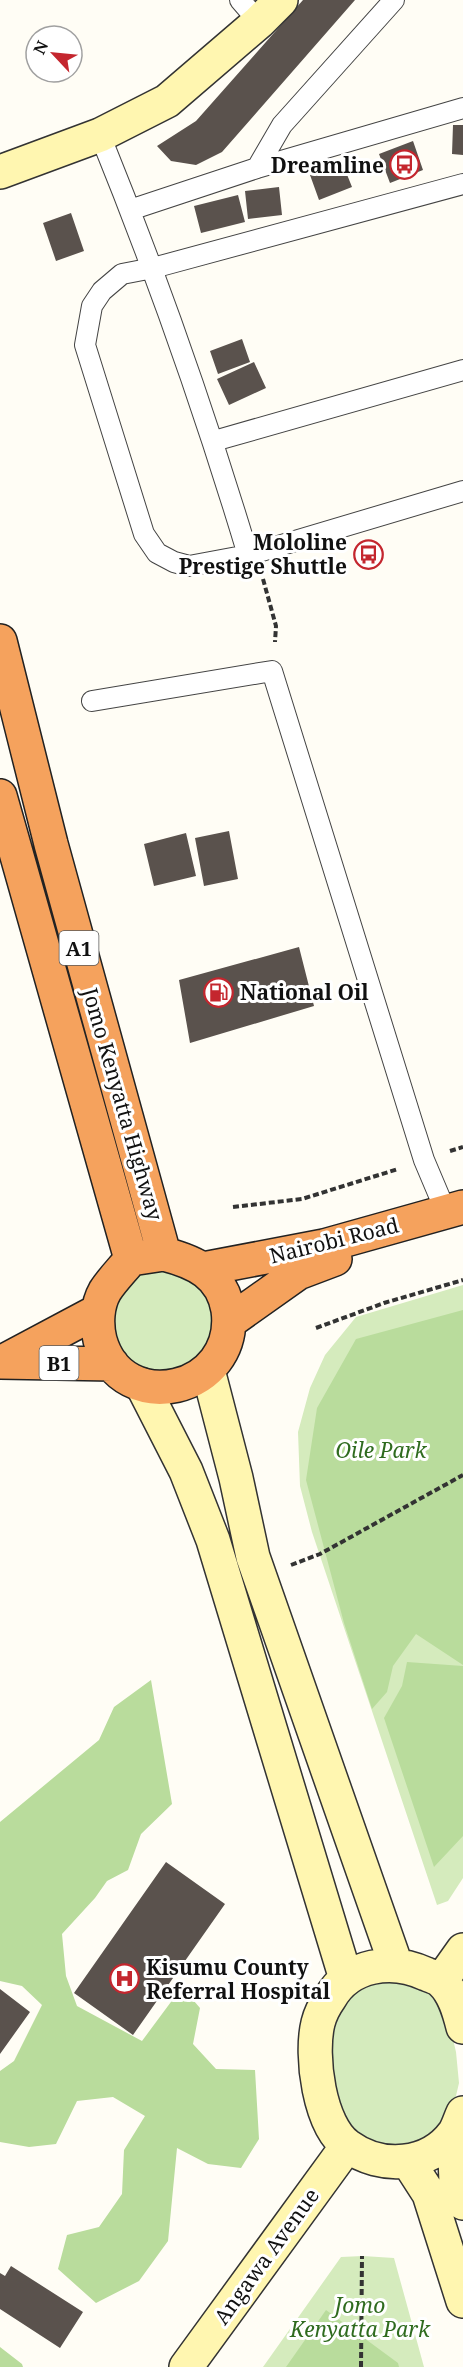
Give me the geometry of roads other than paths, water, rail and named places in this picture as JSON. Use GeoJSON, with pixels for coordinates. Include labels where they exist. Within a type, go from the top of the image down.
{"type":"FeatureCollection","features":[{"type":"Feature","properties":{"kind":"highway","name":"Jomo Kenyatta Highway"},"geometry":{"type":"LineString","coordinates":[[0,640],[51,844],[164,1254]]}},
{"type":"Feature","properties":{"kind":"highway","name":"Jomo Kenyatta Highway"},"geometry":{"type":"LineString","coordinates":[[0,796],[131,1259]]}},
{"type":"Feature","properties":{"kind":"highway","name":"Nairobi Road"},"geometry":{"type":"LineString","coordinates":[[203,1269],[324,1246],[457,1213]]}},
{"type":"Feature","properties":{"kind":"highway","name":"Nairobi Road"},"geometry":{"type":"LineString","coordinates":[[229,1322],[298,1273],[457,1213]]}},
{"type":"Feature","properties":{"kind":"highway"},"geometry":{"type":"LineString","coordinates":[[164,1254],[191,1261],[217,1283],[226,1301],[229,1322],[226,1342],[219,1357],[196,1379],[170,1388],[142,1385],[126,1377],[112,1364],[103,1348],[98,1330],[98,1311],[105,1292],[131,1259],[164,1254]]}},
{"type":"Feature","properties":{"kind":"highway","name":"B1"},"geometry":{"type":"LineString","coordinates":[[2,1362],[98,1311]]}},
{"type":"Feature","properties":{"kind":"highway","name":"B1"},"geometry":{"type":"LineString","coordinates":[[2,1362],[112,1364]]}},
{"type":"Feature","properties":{"kind":"main road"},"geometry":{"type":"LineString","coordinates":[[0,172],[100,135],[166,101],[260,7]]}},
{"type":"Feature","properties":{"kind":"main road"},"geometry":{"type":"LineString","coordinates":[[208,1370],[236,1478],[253,1557],[396,1965]]}},
{"type":"Feature","properties":{"kind":"main road"},"geometry":{"type":"LineString","coordinates":[[142,1385],[186,1471],[213,1540],[346,1979]]}},
{"type":"Feature","properties":{"kind":"main road"},"geometry":{"type":"LineString","coordinates":[[441,1981],[463,1950]]}},
{"type":"Feature","properties":{"kind":"main road"},"geometry":{"type":"LineString","coordinates":[[459,2123],[435,2152],[409,2163],[375,2159],[347,2146],[332,2126],[322,2103],[315,2049],[318,2022],[330,1996],[346,1979],[366,1968],[396,1965],[419,1971],[441,1981],[458,2007],[463,2027]]}},
{"type":"Feature","properties":{"kind":"main road"},"geometry":{"type":"LineString","coordinates":[[459,2123],[456,2182],[463,2203]]}},
{"type":"Feature","properties":{"kind":"main road","name":"Angawa Avenue"},"geometry":{"type":"LineString","coordinates":[[186,2367],[347,2146]]}},
{"type":"Feature","properties":{"kind":"main road"},"geometry":{"type":"LineString","coordinates":[[409,2163],[429,2194],[463,2301]]}},
{"type":"Feature","properties":{"kind":"lane"},"geometry":{"type":"LineString","coordinates":[[257,168],[282,125],[394,0]]}},
{"type":"Feature","properties":{"kind":"lane"},"geometry":{"type":"LineString","coordinates":[[130,210],[257,168],[463,108]]}},
{"type":"Feature","properties":{"kind":"lane"},"geometry":{"type":"LineString","coordinates":[[100,135],[153,268],[252,554]]}},
{"type":"Feature","properties":{"kind":"lane"},"geometry":{"type":"LineString","coordinates":[[463,184],[153,268],[122,274],[102,291],[92,306],[85,345],[144,534],[157,553],[174,562],[189,566],[252,554],[463,491]]}},
{"type":"Feature","properties":{"kind":"lane"},"geometry":{"type":"LineString","coordinates":[[214,441],[463,370]]}},
{"type":"Feature","properties":{"kind":"lane"},"geometry":{"type":"LineString","coordinates":[[92,701],[272,671],[424,1160],[457,1213]]}},
{"type":"Feature","properties":{"kind":"place","name":"Dreamline"},"geometry":{"type":"Point","coordinates":[405,165]}},
{"type":"Feature","properties":{"kind":"place","name":"Mololine Prestige Shuttle"},"geometry":{"type":"Point","coordinates":[368,554]}},
{"type":"Feature","properties":{"kind":"place","name":"National Oil"},"geometry":{"type":"Point","coordinates":[219,992]}},
{"type":"Feature","properties":{"kind":"place","name":"Kisumu County Referral Hospital"},"geometry":{"type":"Point","coordinates":[125,1979]}},
{"type":"Feature","properties":{"kind":"park label","name":"Oile Park"},"geometry":{"type":"Point","coordinates":[381,1450]}},
{"type":"Feature","properties":{"kind":"park label","name":"Jomo Kenyatta Park"},"geometry":{"type":"Point","coordinates":[360,2317]}}]}
